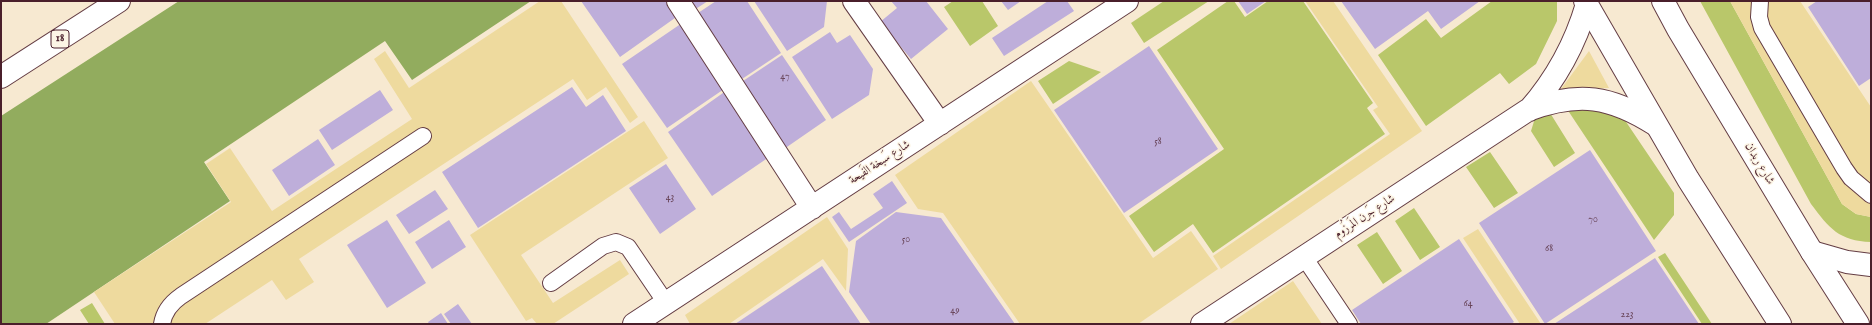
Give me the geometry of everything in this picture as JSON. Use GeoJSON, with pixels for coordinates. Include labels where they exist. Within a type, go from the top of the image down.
{"type":"FeatureCollection","features":[{"type":"Feature","properties":{"kind":"street","name":"18"},"geometry":{"type":"LineString","coordinates":[[1,77],[119,1]]}},
{"type":"Feature","properties":{"kind":"street"},"geometry":{"type":"LineString","coordinates":[[678,1],[812,208]]}},
{"type":"Feature","properties":{"kind":"street"},"geometry":{"type":"LineString","coordinates":[[854,1],[940,124]]}},
{"type":"Feature","properties":{"kind":"street","name":"شارع ربدان"},"geometry":{"type":"LineString","coordinates":[[1663,1],[1682,36],[1812,252],[1858,324]]}},
{"type":"Feature","properties":{"kind":"street","name":"شارع سَبخة الفَيحة"},"geometry":{"type":"LineString","coordinates":[[634,324],[940,124],[1123,2]]}},
{"type":"Feature","properties":{"kind":"street"},"geometry":{"type":"LineString","coordinates":[[1586,3],[1688,179],[1780,324]]}},
{"type":"Feature","properties":{"kind":"street","name":"شارع جَرن المَرزُوم"},"geometry":{"type":"LineString","coordinates":[[1528,110],[1545,92],[1559,72],[1580,28],[1586,3]]}},
{"type":"Feature","properties":{"kind":"street","name":"شارع جَرن المَرزُوم"},"geometry":{"type":"LineString","coordinates":[[1202,324],[1528,110],[1550,102],[1572,99],[1594,99],[1616,104],[1638,113],[1656,125]]}},
{"type":"Feature","properties":{"kind":"street"},"geometry":{"type":"LineString","coordinates":[[1812,252],[1847,262],[1871,265]]}},
{"type":"Feature","properties":{"kind":"lane"},"geometry":{"type":"LineString","coordinates":[[1760,1],[1759,17],[1766,34],[1844,168],[1851,178],[1871,195]]}},
{"type":"Feature","properties":{"kind":"lane"},"geometry":{"type":"LineString","coordinates":[[162,324],[167,310],[173,302],[423,136]]}},
{"type":"Feature","properties":{"kind":"lane"},"geometry":{"type":"LineString","coordinates":[[551,283],[602,246],[616,242],[628,247],[666,303]]}},
{"type":"Feature","properties":{"kind":"lane"},"geometry":{"type":"LineString","coordinates":[[1304,257],[1349,324]]}},
{"type":"Feature","properties":{"kind":"green space"},"geometry":{"type":"Polygon","coordinates":[[[179,1],[531,1],[412,80],[385,41],[204,162],[230,201],[46,324],[1,324],[1,116],[179,1]]]}},
{"type":"Feature","properties":{"kind":"green space"},"geometry":{"type":"Polygon","coordinates":[[[953,1],[982,1],[998,26],[970,46],[944,7],[953,1]]]}},
{"type":"Feature","properties":{"kind":"green space"},"geometry":{"type":"Polygon","coordinates":[[[1164,1],[1209,1],[1144,43],[1131,23],[1164,1]]]}},
{"type":"Feature","properties":{"kind":"green space"},"geometry":{"type":"Polygon","coordinates":[[[1228,1],[1234,1],[1245,17],[1268,1],[1303,1],[1373,103],[1367,108],[1385,134],[1213,253],[1193,224],[1154,252],[1129,216],[1224,149],[1157,50],[1228,1]]]}},
{"type":"Feature","properties":{"kind":"green space"},"geometry":{"type":"Polygon","coordinates":[[[1492,1],[1557,1],[1557,21],[1536,64],[1509,84],[1500,73],[1426,126],[1378,55],[1426,19],[1441,38],[1492,1]]]}},
{"type":"Feature","properties":{"kind":"green space"},"geometry":{"type":"Polygon","coordinates":[[[1700,1],[1730,1],[1842,204],[1856,214],[1871,217],[1871,242],[1851,239],[1836,232],[1823,220],[1811,204],[1700,1]]]}},
{"type":"Feature","properties":{"kind":"green space"},"geometry":{"type":"Polygon","coordinates":[[[1069,61],[1101,72],[1053,104],[1038,81],[1069,61]]]}},
{"type":"Feature","properties":{"kind":"green space"},"geometry":{"type":"Polygon","coordinates":[[[1563,103],[1614,104],[1674,193],[1674,215],[1654,240],[1563,103]]]}},
{"type":"Feature","properties":{"kind":"green space"},"geometry":{"type":"Polygon","coordinates":[[[1547,108],[1575,153],[1554,167],[1531,131],[1536,115],[1547,108]]]}},
{"type":"Feature","properties":{"kind":"green space"},"geometry":{"type":"Polygon","coordinates":[[[1490,152],[1518,193],[1494,208],[1466,167],[1490,152]]]}},
{"type":"Feature","properties":{"kind":"green space"},"geometry":{"type":"Polygon","coordinates":[[[1414,208],[1440,247],[1420,260],[1395,221],[1414,208]]]}},
{"type":"Feature","properties":{"kind":"green space"},"geometry":{"type":"Polygon","coordinates":[[[1377,232],[1402,271],[1383,284],[1357,245],[1377,232]]]}},
{"type":"Feature","properties":{"kind":"green space"},"geometry":{"type":"Polygon","coordinates":[[[1665,253],[1712,324],[1702,324],[1658,257],[1665,253]]]}},
{"type":"Feature","properties":{"kind":"green space"},"geometry":{"type":"Polygon","coordinates":[[[92,303],[105,324],[89,324],[80,310],[92,303]]]}},
{"type":"Feature","properties":{"kind":"sand"},"geometry":{"type":"Polygon","coordinates":[[[540,1],[561,1],[638,117],[630,123],[606,87],[587,100],[573,79],[299,259],[314,282],[286,300],[272,280],[205,324],[115,324],[94,292],[231,202],[206,164],[230,148],[272,211],[412,119],[374,59],[385,51],[409,88],[540,1]]]}},
{"type":"Feature","properties":{"kind":"sand"},"geometry":{"type":"Polygon","coordinates":[[[1305,1],[1333,1],[1422,131],[1221,269],[1213,256],[1390,134],[1373,110],[1378,107],[1305,1]]]}},
{"type":"Feature","properties":{"kind":"sand"},"geometry":{"type":"Polygon","coordinates":[[[1730,1],[1800,1],[1871,107],[1871,217],[1856,214],[1842,204],[1730,1]]]}},
{"type":"Feature","properties":{"kind":"sand"},"geometry":{"type":"Polygon","coordinates":[[[1589,51],[1609,88],[1561,89],[1589,51]]]}},
{"type":"Feature","properties":{"kind":"sand"},"geometry":{"type":"Polygon","coordinates":[[[1031,81],[1153,258],[1191,231],[1218,269],[1138,324],[1020,324],[943,213],[918,209],[895,175],[1031,81]]]}},
{"type":"Feature","properties":{"kind":"sand"},"geometry":{"type":"Polygon","coordinates":[[[644,121],[668,158],[521,255],[553,303],[620,260],[629,274],[553,324],[537,324],[532,318],[526,321],[470,235],[644,121]]]}},
{"type":"Feature","properties":{"kind":"sand"},"geometry":{"type":"Polygon","coordinates":[[[827,217],[848,249],[846,291],[823,259],[729,324],[690,324],[685,315],[827,217]]]}},
{"type":"Feature","properties":{"kind":"sand"},"geometry":{"type":"Polygon","coordinates":[[[1478,229],[1541,324],[1520,324],[1463,238],[1478,229]]]}},
{"type":"Feature","properties":{"kind":"sand"},"geometry":{"type":"Polygon","coordinates":[[[1293,281],[1322,324],[1229,324],[1293,281]]]}},
{"type":"Feature","properties":{"kind":"building"},"geometry":{"type":"Polygon","coordinates":[[[581,1],[674,1],[682,13],[620,57],[581,1]]]}},
{"type":"Feature","properties":{"kind":"building"},"geometry":{"type":"Polygon","coordinates":[[[684,1],[708,1],[691,12],[684,1]]]}},
{"type":"Feature","properties":{"kind":"building"},"geometry":{"type":"Polygon","coordinates":[[[716,1],[747,1],[781,53],[739,81],[695,15],[716,1]]]}},
{"type":"Feature","properties":{"kind":"building"},"geometry":{"type":"Polygon","coordinates":[[[754,1],[827,1],[824,27],[787,51],[754,1]]]}},
{"type":"Feature","properties":{"kind":"building"},"geometry":{"type":"Polygon","coordinates":[[[891,1],[926,1],[948,29],[911,59],[880,22],[897,8],[891,1]]]}},
{"type":"Feature","properties":{"kind":"building"},"geometry":{"type":"Polygon","coordinates":[[[1001,1],[1021,1],[1008,10],[1001,1]]]}},
{"type":"Feature","properties":{"kind":"building"},"geometry":{"type":"Polygon","coordinates":[[[1048,1],[1067,1],[1074,11],[1004,56],[992,38],[1048,1]]]}},
{"type":"Feature","properties":{"kind":"building"},"geometry":{"type":"Polygon","coordinates":[[[1238,1],[1266,1],[1247,14],[1238,1]]]}},
{"type":"Feature","properties":{"kind":"building"},"geometry":{"type":"Polygon","coordinates":[[[1341,1],[1480,1],[1441,29],[1428,11],[1375,49],[1341,1]]]}},
{"type":"Feature","properties":{"kind":"building"},"geometry":{"type":"Polygon","coordinates":[[[1817,1],[1871,1],[1871,78],[1859,86],[1808,7],[1817,1]]]}},
{"type":"Feature","properties":{"kind":"building"},"geometry":{"type":"Polygon","coordinates":[[[685,21],[730,85],[667,128],[622,64],[685,21]]]}},
{"type":"Feature","properties":{"kind":"building"},"geometry":{"type":"Polygon","coordinates":[[[830,32],[837,43],[850,35],[873,69],[869,95],[832,119],[792,57],[830,32]]]}},
{"type":"Feature","properties":{"kind":"building"},"geometry":{"type":"Polygon","coordinates":[[[1149,46],[1218,149],[1124,213],[1054,110],[1149,46]]]}},
{"type":"Feature","properties":{"kind":"building"},"geometry":{"type":"Polygon","coordinates":[[[782,55],[826,120],[784,149],[740,83],[782,55]]]}},
{"type":"Feature","properties":{"kind":"building"},"geometry":{"type":"Polygon","coordinates":[[[572,87],[586,107],[603,95],[626,131],[478,228],[442,172],[572,87]]]}},
{"type":"Feature","properties":{"kind":"building"},"geometry":{"type":"Polygon","coordinates":[[[730,88],[775,153],[712,196],[668,132],[730,88]]]}},
{"type":"Feature","properties":{"kind":"building"},"geometry":{"type":"Polygon","coordinates":[[[380,90],[393,110],[332,150],[319,130],[380,90]]]}},
{"type":"Feature","properties":{"kind":"building"},"geometry":{"type":"Polygon","coordinates":[[[318,139],[335,165],[289,196],[272,170],[318,139]]]}},
{"type":"Feature","properties":{"kind":"building"},"geometry":{"type":"Polygon","coordinates":[[[1590,150],[1656,251],[1545,324],[1479,223],[1590,150]]]}},
{"type":"Feature","properties":{"kind":"building"},"geometry":{"type":"Polygon","coordinates":[[[666,164],[696,209],[660,234],[629,188],[666,164]]]}},
{"type":"Feature","properties":{"kind":"building"},"geometry":{"type":"Polygon","coordinates":[[[892,181],[907,203],[849,242],[832,217],[839,212],[851,229],[883,208],[873,194],[892,181]]]}},
{"type":"Feature","properties":{"kind":"building"},"geometry":{"type":"Polygon","coordinates":[[[435,190],[448,209],[409,234],[396,215],[435,190]]]}},
{"type":"Feature","properties":{"kind":"building"},"geometry":{"type":"Polygon","coordinates":[[[896,212],[941,218],[1015,324],[871,324],[849,292],[856,241],[896,212]]]}},
{"type":"Feature","properties":{"kind":"building"},"geometry":{"type":"Polygon","coordinates":[[[387,220],[426,283],[387,308],[347,245],[387,220]]]}},
{"type":"Feature","properties":{"kind":"building"},"geometry":{"type":"Polygon","coordinates":[[[449,220],[466,247],[432,269],[415,242],[449,220]]]}},
{"type":"Feature","properties":{"kind":"building"},"geometry":{"type":"Polygon","coordinates":[[[1459,239],[1514,322],[1511,324],[1361,324],[1352,310],[1459,239]]]}},
{"type":"Feature","properties":{"kind":"building"},"geometry":{"type":"Polygon","coordinates":[[[1655,258],[1699,324],[1554,324],[1655,258]]]}},
{"type":"Feature","properties":{"kind":"building"},"geometry":{"type":"Polygon","coordinates":[[[822,266],[861,324],[735,324],[822,266]]]}},
{"type":"Feature","properties":{"kind":"building"},"geometry":{"type":"Polygon","coordinates":[[[458,304],[472,324],[451,324],[444,314],[458,304]]]}},
{"type":"Feature","properties":{"kind":"building"},"geometry":{"type":"Polygon","coordinates":[[[441,313],[448,324],[429,324],[428,322],[441,313]]]}}]}
